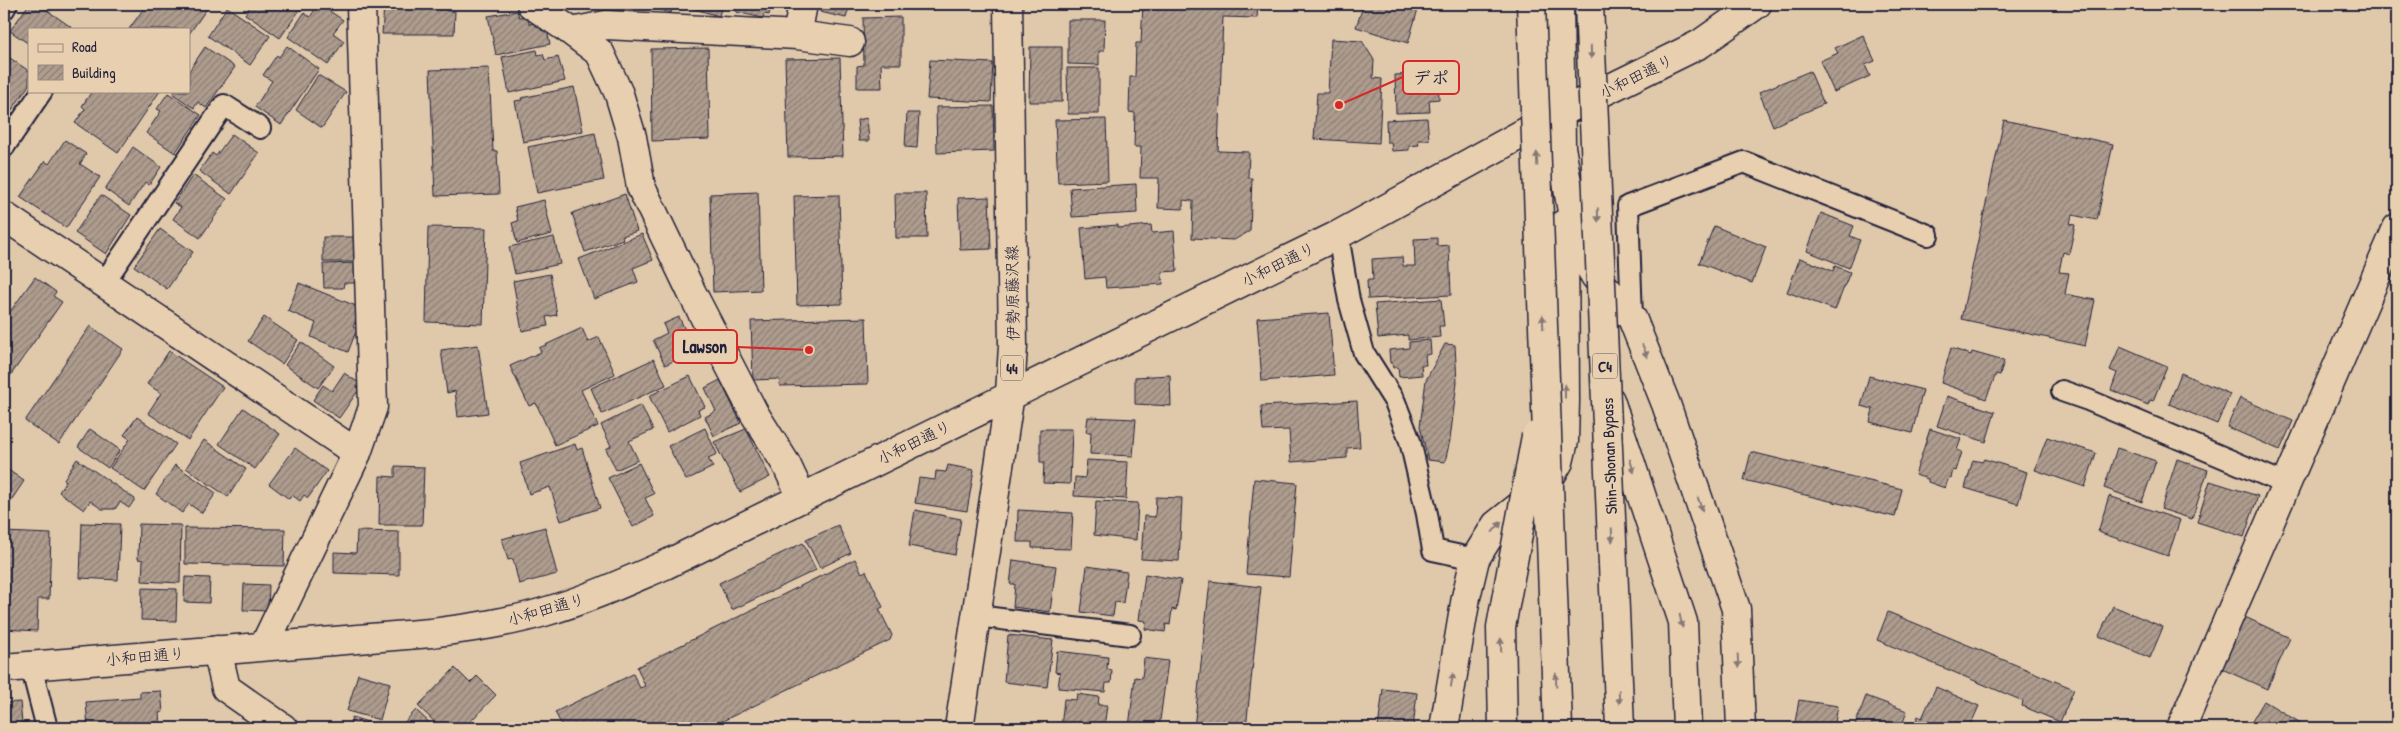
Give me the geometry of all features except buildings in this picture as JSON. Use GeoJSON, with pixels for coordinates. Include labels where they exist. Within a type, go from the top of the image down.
{"type":"FeatureCollection","features":[{"type":"Feature","properties":{"kind":"main road"},"geometry":{"type":"LineString","coordinates":[[264,646],[357,454],[373,407],[361,4]]}},
{"type":"Feature","properties":{"kind":"main road"},"geometry":{"type":"LineString","coordinates":[[531,4],[600,54],[619,94],[632,137],[641,187],[696,301],[754,413],[786,464],[802,498]]}},
{"type":"Feature","properties":{"kind":"main road"},"geometry":{"type":"LineString","coordinates":[[798,36],[803,4]]}},
{"type":"Feature","properties":{"kind":"main road","name":"伊勢原藤沢線"},"geometry":{"type":"LineString","coordinates":[[959,728],[1010,394],[1013,346],[1008,4]]}},
{"type":"Feature","properties":{"kind":"main road"},"geometry":{"type":"LineString","coordinates":[[1531,4],[1558,728]]}},
{"type":"Feature","properties":{"kind":"main road"},"geometry":{"type":"LineString","coordinates":[[1444,728],[1466,597],[1475,560],[1496,525],[1545,486],[1559,462],[1564,441],[1564,167],[1560,114],[1559,4]]}},
{"type":"Feature","properties":{"kind":"main road","name":"Shin-Shonan Bypass"},"geometry":{"type":"LineString","coordinates":[[1589,4],[1620,728]]}},
{"type":"Feature","properties":{"kind":"main road","name":"小和田通り"},"geometry":{"type":"LineString","coordinates":[[4,668],[431,633],[487,626],[544,612],[607,590],[665,565],[1010,394],[1338,235],[1560,114],[1700,44],[1757,4]]}},
{"type":"Feature","properties":{"kind":"main road"},"geometry":{"type":"LineString","coordinates":[[572,32],[606,25],[798,36],[850,42]]}},
{"type":"Feature","properties":{"kind":"main road"},"geometry":{"type":"LineString","coordinates":[[1564,167],[1578,247],[1595,276],[1632,318],[1666,404],[1736,609],[1741,728]]}},
{"type":"Feature","properties":{"kind":"main road"},"geometry":{"type":"LineString","coordinates":[[4,216],[357,454]]}},
{"type":"Feature","properties":{"kind":"main road"},"geometry":{"type":"LineString","coordinates":[[2181,728],[2397,228]]}},
{"type":"Feature","properties":{"kind":"main road"},"geometry":{"type":"LineString","coordinates":[[1565,327],[1572,314],[1583,306],[1596,303],[1615,308],[1632,318]]}},
{"type":"Feature","properties":{"kind":"main road"},"geometry":{"type":"LineString","coordinates":[[1606,386],[1683,622],[1687,728]]}},
{"type":"Feature","properties":{"kind":"main road"},"geometry":{"type":"LineString","coordinates":[[1504,728],[1501,627],[1545,388]]}},
{"type":"Feature","properties":{"kind":"main road"},"geometry":{"type":"LineString","coordinates":[[217,650],[226,688],[283,728]]}},
{"type":"Feature","properties":{"kind":"lane"},"geometry":{"type":"LineString","coordinates":[[4,8],[7,4]]}},
{"type":"Feature","properties":{"kind":"lane"},"geometry":{"type":"LineString","coordinates":[[4,147],[41,92]]}},
{"type":"Feature","properties":{"kind":"lane"},"geometry":{"type":"LineString","coordinates":[[103,284],[224,105],[260,128]]}},
{"type":"Feature","properties":{"kind":"lane"},"geometry":{"type":"LineString","coordinates":[[1632,318],[1628,206],[1744,162],[1928,235]]}},
{"type":"Feature","properties":{"kind":"lane"},"geometry":{"type":"LineString","coordinates":[[1338,235],[1349,300],[1364,353],[1395,402],[1410,441],[1428,514],[1432,550],[1475,560]]}},
{"type":"Feature","properties":{"kind":"lane"},"geometry":{"type":"LineString","coordinates":[[2062,391],[2088,400],[2286,484]]}},
{"type":"Feature","properties":{"kind":"lane"},"geometry":{"type":"LineString","coordinates":[[977,616],[1130,635]]}},
{"type":"Feature","properties":{"kind":"lane"},"geometry":{"type":"LineString","coordinates":[[31,666],[47,728]]}},
{"type":"Feature","properties":{"kind":"place","name":"デポ"},"geometry":{"type":"Point","coordinates":[1339,105]}},
{"type":"Feature","properties":{"kind":"place","name":"Lawson"},"geometry":{"type":"Point","coordinates":[809,350]}}]}
